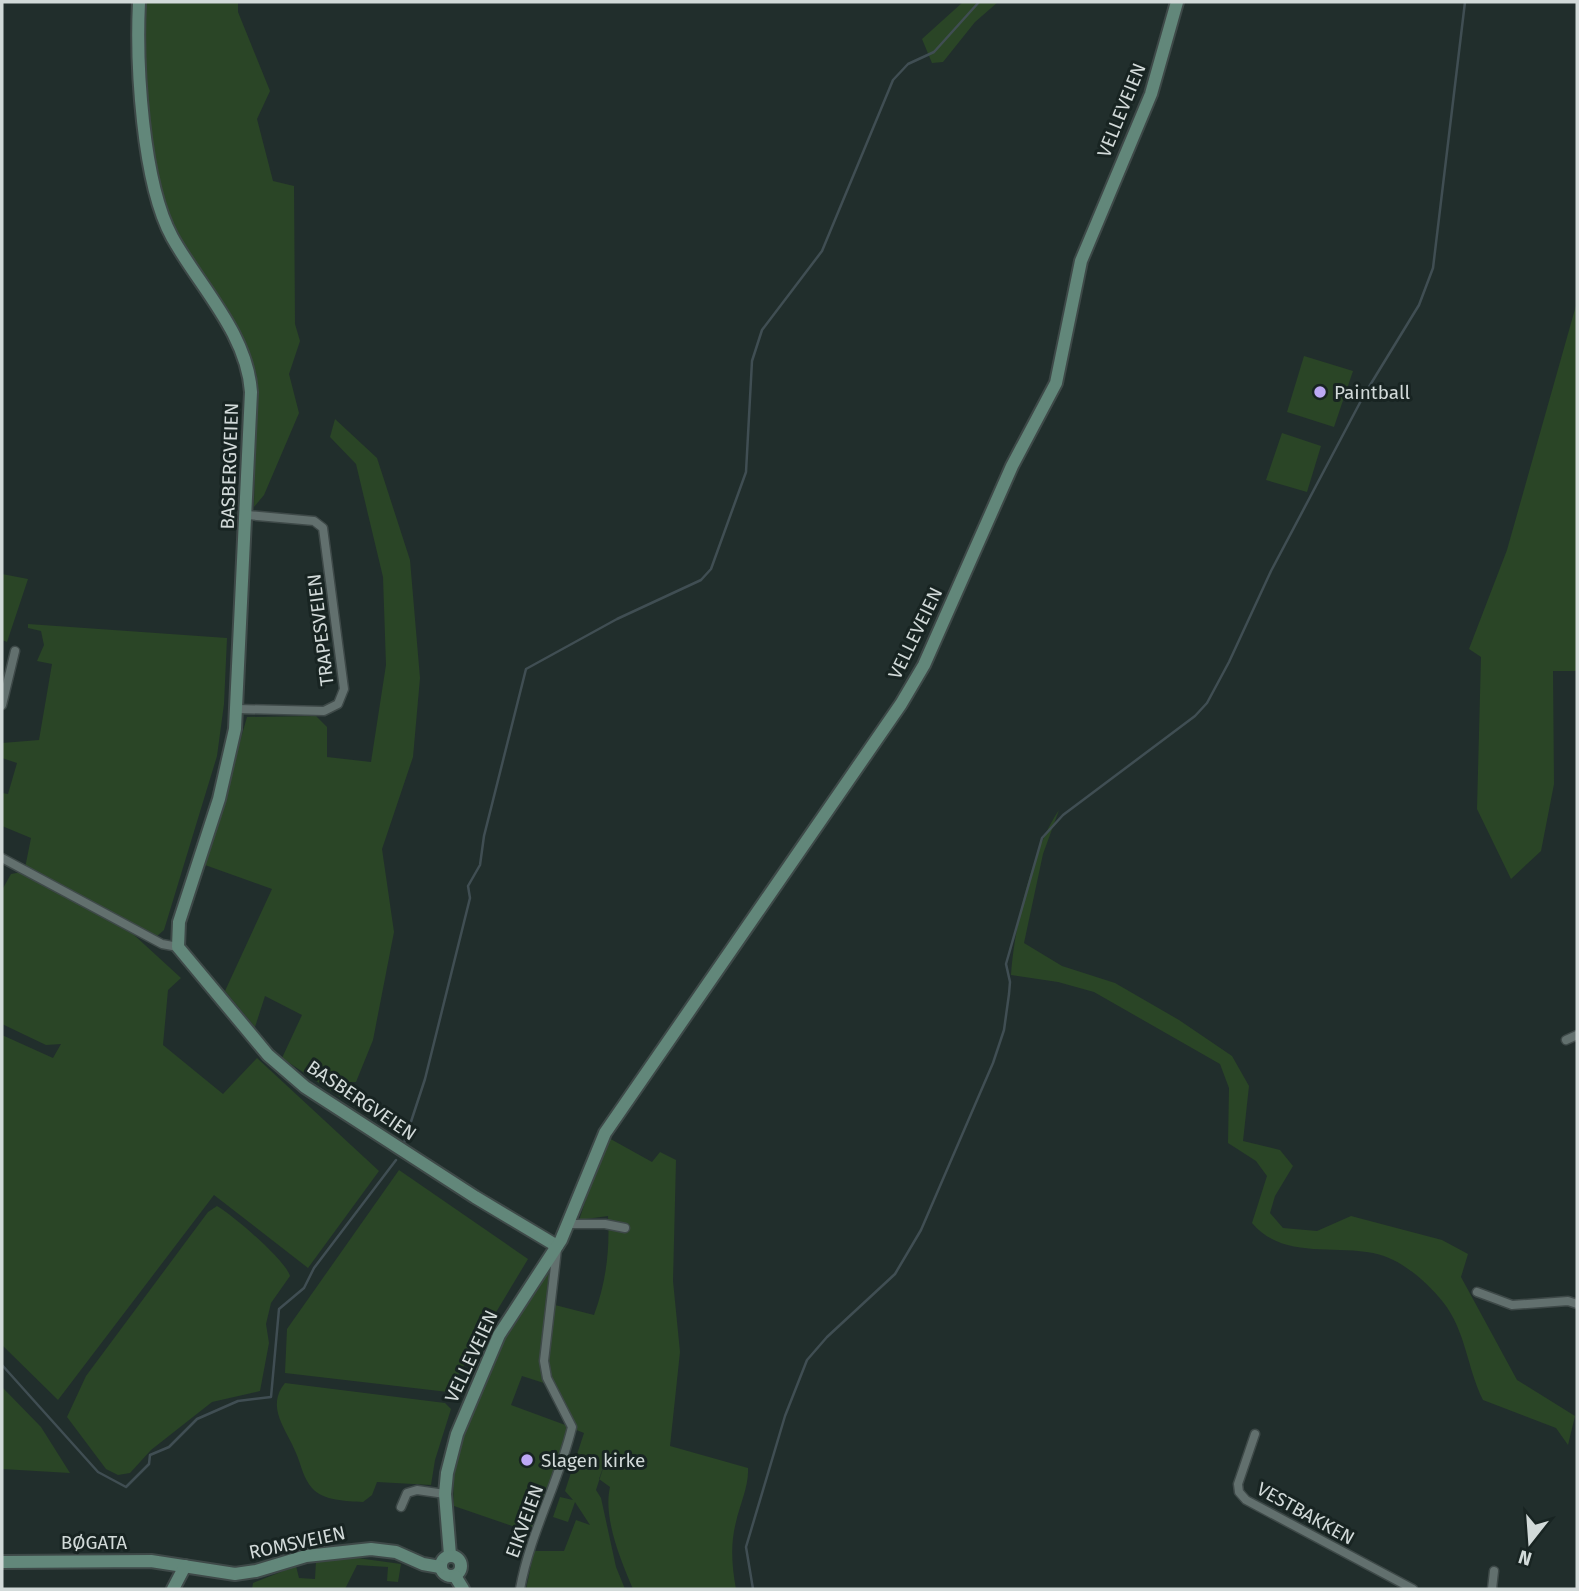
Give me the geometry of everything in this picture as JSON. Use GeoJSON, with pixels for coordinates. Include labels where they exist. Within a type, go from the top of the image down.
{"type":"FeatureCollection","features":[{"type":"Feature","properties":{"kind":"main road","name":"BASBERGVEIEN"},"geometry":{"type":"LineString","coordinates":[[139,2],[138,61],[141,105],[162,213],[171,235],[236,341],[248,370],[251,391],[238,709],[228,767],[179,922],[178,947],[268,1055],[304,1087],[475,1197],[557,1246]]}},
{"type":"Feature","properties":{"kind":"main road","name":"VELLEVEIEN"},"geometry":{"type":"LineString","coordinates":[[450,1555],[445,1494],[454,1444],[485,1364],[513,1311],[557,1246],[605,1133],[886,726],[924,665],[1012,466],[1056,383],[1081,261],[1151,94],[1177,2]]}},
{"type":"Feature","properties":{"kind":"main road","name":"ROMSVEIEN"},"geometry":{"type":"LineString","coordinates":[[185,1566],[235,1574],[256,1571],[306,1556],[371,1549],[396,1552],[423,1564],[440,1567]]}},
{"type":"Feature","properties":{"kind":"main road"},"geometry":{"type":"LineString","coordinates":[[450,1555],[458,1558],[461,1564],[455,1576],[446,1576],[440,1567],[443,1559],[450,1555]]}},
{"type":"Feature","properties":{"kind":"main road","name":"BØGATA"},"geometry":{"type":"LineString","coordinates":[[2,1562],[151,1561],[185,1566]]}},
{"type":"Feature","properties":{"kind":"main road"},"geometry":{"type":"LineString","coordinates":[[173,1589],[185,1566]]}},
{"type":"Feature","properties":{"kind":"main road"},"geometry":{"type":"LineString","coordinates":[[455,1576],[463,1589]]}},
{"type":"Feature","properties":{"kind":"street","name":"TRAPESVEIEN"},"geometry":{"type":"LineString","coordinates":[[238,709],[324,711],[338,704],[344,689],[323,528],[314,522],[247,515]]}},
{"type":"Feature","properties":{"kind":"street"},"geometry":{"type":"LineString","coordinates":[[2,705],[15,651]]}},
{"type":"Feature","properties":{"kind":"street"},"geometry":{"type":"LineString","coordinates":[[2,858],[162,944],[178,947]]}},
{"type":"Feature","properties":{"kind":"street"},"geometry":{"type":"LineString","coordinates":[[1566,1040],[1577,1035]]}},
{"type":"Feature","properties":{"kind":"street"},"geometry":{"type":"LineString","coordinates":[[568,1224],[605,1224],[625,1228]]}},
{"type":"Feature","properties":{"kind":"street","name":"VELLEVEIEN"},"geometry":{"type":"LineString","coordinates":[[557,1246],[544,1361],[547,1378],[572,1423]]}},
{"type":"Feature","properties":{"kind":"street"},"geometry":{"type":"LineString","coordinates":[[1477,1292],[1512,1305],[1568,1301],[1577,1304]]}},
{"type":"Feature","properties":{"kind":"street","name":"EIKVEIEN"},"geometry":{"type":"LineString","coordinates":[[520,1589],[528,1551],[543,1517],[572,1423]]}},
{"type":"Feature","properties":{"kind":"street","name":"VESTBAKKEN"},"geometry":{"type":"LineString","coordinates":[[1255,1434],[1238,1485],[1239,1492],[1246,1500],[1413,1589]]}},
{"type":"Feature","properties":{"kind":"street"},"geometry":{"type":"LineString","coordinates":[[401,1507],[407,1493],[417,1490],[445,1494]]}},
{"type":"Feature","properties":{"kind":"street"},"geometry":{"type":"LineString","coordinates":[[1492,1589],[1494,1571]]}},
{"type":"Feature","properties":{"kind":"green space"},"geometry":{"type":"Polygon","coordinates":[[[143,2],[238,2],[238,12],[270,91],[257,119],[273,181],[294,186],[295,324],[300,341],[289,374],[299,413],[264,495],[254,507],[257,376],[239,336],[180,243],[162,199],[144,88],[143,2]]]}},
{"type":"Feature","properties":{"kind":"green space"},"geometry":{"type":"Polygon","coordinates":[[[963,2],[998,2],[975,22],[943,62],[932,63],[922,39],[963,2]]]}},
{"type":"Feature","properties":{"kind":"green space"},"geometry":{"type":"Polygon","coordinates":[[[1577,302],[1577,671],[1553,671],[1554,784],[1541,851],[1511,879],[1477,809],[1481,657],[1469,649],[1507,550],[1577,302]]]}},
{"type":"Feature","properties":{"kind":"green space","name":"Paintball"},"geometry":{"type":"Polygon","coordinates":[[[1304,356],[1353,371],[1334,427],[1287,412],[1304,356]]]}},
{"type":"Feature","properties":{"kind":"green space"},"geometry":{"type":"Polygon","coordinates":[[[335,419],[377,458],[410,560],[420,678],[413,757],[382,849],[394,932],[373,1040],[356,1082],[342,1082],[340,1097],[282,1058],[302,1015],[265,996],[255,1027],[225,991],[272,889],[205,865],[247,717],[316,716],[327,727],[327,757],[371,762],[386,665],[383,577],[356,464],[330,437],[335,419]]]}},
{"type":"Feature","properties":{"kind":"green space","name":"Paintball"},"geometry":{"type":"Polygon","coordinates":[[[1282,433],[1321,446],[1307,492],[1266,480],[1282,433]]]}},
{"type":"Feature","properties":{"kind":"green space"},"geometry":{"type":"Polygon","coordinates":[[[2,574],[28,579],[7,642],[2,640],[2,574]]]}},
{"type":"Feature","properties":{"kind":"green space"},"geometry":{"type":"Polygon","coordinates":[[[28,624],[227,638],[224,704],[217,756],[164,930],[156,937],[25,868],[31,838],[2,826],[2,793],[8,794],[17,763],[2,758],[2,743],[39,740],[52,664],[37,661],[44,645],[41,631],[28,628],[28,624]]]}},
{"type":"Feature","properties":{"kind":"green space"},"geometry":{"type":"Polygon","coordinates":[[[1059,810],[1043,854],[1024,943],[1062,966],[1115,983],[1179,1020],[1232,1056],[1249,1086],[1243,1141],[1280,1150],[1293,1166],[1275,1196],[1270,1213],[1283,1228],[1317,1231],[1351,1216],[1442,1240],[1468,1254],[1461,1277],[1517,1380],[1575,1416],[1568,1445],[1556,1428],[1483,1400],[1451,1313],[1436,1294],[1412,1272],[1393,1260],[1373,1253],[1308,1248],[1278,1242],[1252,1223],[1267,1176],[1256,1161],[1228,1143],[1229,1088],[1220,1064],[1094,992],[1058,982],[1011,975],[1026,890],[1049,826],[1059,810]]]}},
{"type":"Feature","properties":{"kind":"green space"},"geometry":{"type":"Polygon","coordinates":[[[22,872],[133,934],[181,978],[168,990],[163,1045],[223,1094],[257,1058],[379,1171],[308,1268],[214,1195],[58,1400],[2,1345],[2,1035],[53,1058],[61,1044],[46,1045],[2,1024],[2,890],[11,874],[22,872]]]}},
{"type":"Feature","properties":{"kind":"green space"},"geometry":{"type":"Polygon","coordinates":[[[607,1137],[652,1162],[660,1152],[676,1160],[673,1281],[680,1352],[670,1446],[748,1468],[746,1488],[733,1539],[736,1589],[633,1589],[611,1525],[608,1499],[610,1487],[599,1479],[596,1490],[601,1498],[616,1567],[625,1589],[526,1589],[534,1551],[564,1551],[576,1520],[590,1525],[575,1502],[568,1522],[553,1517],[560,1497],[573,1500],[565,1491],[584,1433],[574,1429],[565,1441],[534,1527],[518,1528],[454,1506],[454,1477],[459,1447],[481,1384],[512,1325],[546,1274],[553,1275],[555,1305],[594,1315],[606,1266],[608,1216],[579,1220],[607,1137]],[[522,1376],[511,1405],[568,1426],[547,1384],[522,1376]]]}},
{"type":"Feature","properties":{"kind":"green space"},"geometry":{"type":"Polygon","coordinates":[[[399,1170],[528,1259],[448,1392],[285,1373],[287,1329],[399,1170]]]}},
{"type":"Feature","properties":{"kind":"green space"},"geometry":{"type":"Polygon","coordinates":[[[217,1206],[269,1250],[290,1276],[271,1303],[266,1324],[269,1343],[260,1391],[212,1402],[151,1450],[130,1473],[118,1475],[106,1469],[67,1417],[86,1376],[208,1212],[217,1206]]]}},
{"type":"Feature","properties":{"kind":"green space"},"geometry":{"type":"Polygon","coordinates":[[[285,1383],[445,1403],[451,1409],[435,1460],[431,1485],[377,1482],[372,1495],[363,1502],[322,1496],[306,1480],[277,1410],[279,1392],[285,1383]]]}},
{"type":"Feature","properties":{"kind":"green space"},"geometry":{"type":"Polygon","coordinates":[[[2,1387],[41,1427],[70,1473],[2,1469],[2,1387]]]}},
{"type":"Feature","properties":{"kind":"green space"},"geometry":{"type":"Polygon","coordinates":[[[350,1557],[401,1564],[398,1582],[387,1581],[388,1567],[357,1565],[345,1589],[252,1589],[253,1583],[296,1566],[299,1578],[315,1579],[316,1561],[350,1557]]]}},
{"type":"Feature","properties":{"kind":"waterway"},"geometry":{"type":"LineString","coordinates":[[404,1143],[425,1079],[470,898],[468,886],[480,865],[484,836],[526,669],[617,619],[701,580],[711,569],[746,472],[752,361],[762,330],[822,251],[893,80],[908,64],[934,52],[979,2]]}},
{"type":"Feature","properties":{"kind":"waterway"},"geometry":{"type":"LineString","coordinates":[[753,1589],[746,1547],[785,1416],[807,1360],[827,1337],[895,1274],[921,1230],[993,1063],[1004,1030],[1009,994],[1010,982],[1006,964],[1042,838],[1063,815],[1195,716],[1207,703],[1271,571],[1364,395],[1419,305],[1433,268],[1465,2]]}},
{"type":"Feature","properties":{"kind":"waterway"},"geometry":{"type":"LineString","coordinates":[[2,1365],[98,1472],[126,1487],[149,1464],[150,1455],[169,1447],[197,1419],[238,1401],[271,1397],[279,1309],[304,1288],[314,1268],[396,1160]]}},
{"type":"Feature","properties":{"kind":"place","name":"Paintball"},"geometry":{"type":"Point","coordinates":[1320,392]}},
{"type":"Feature","properties":{"kind":"place","name":"Slagen kirke"},"geometry":{"type":"Point","coordinates":[527,1460]}}]}
